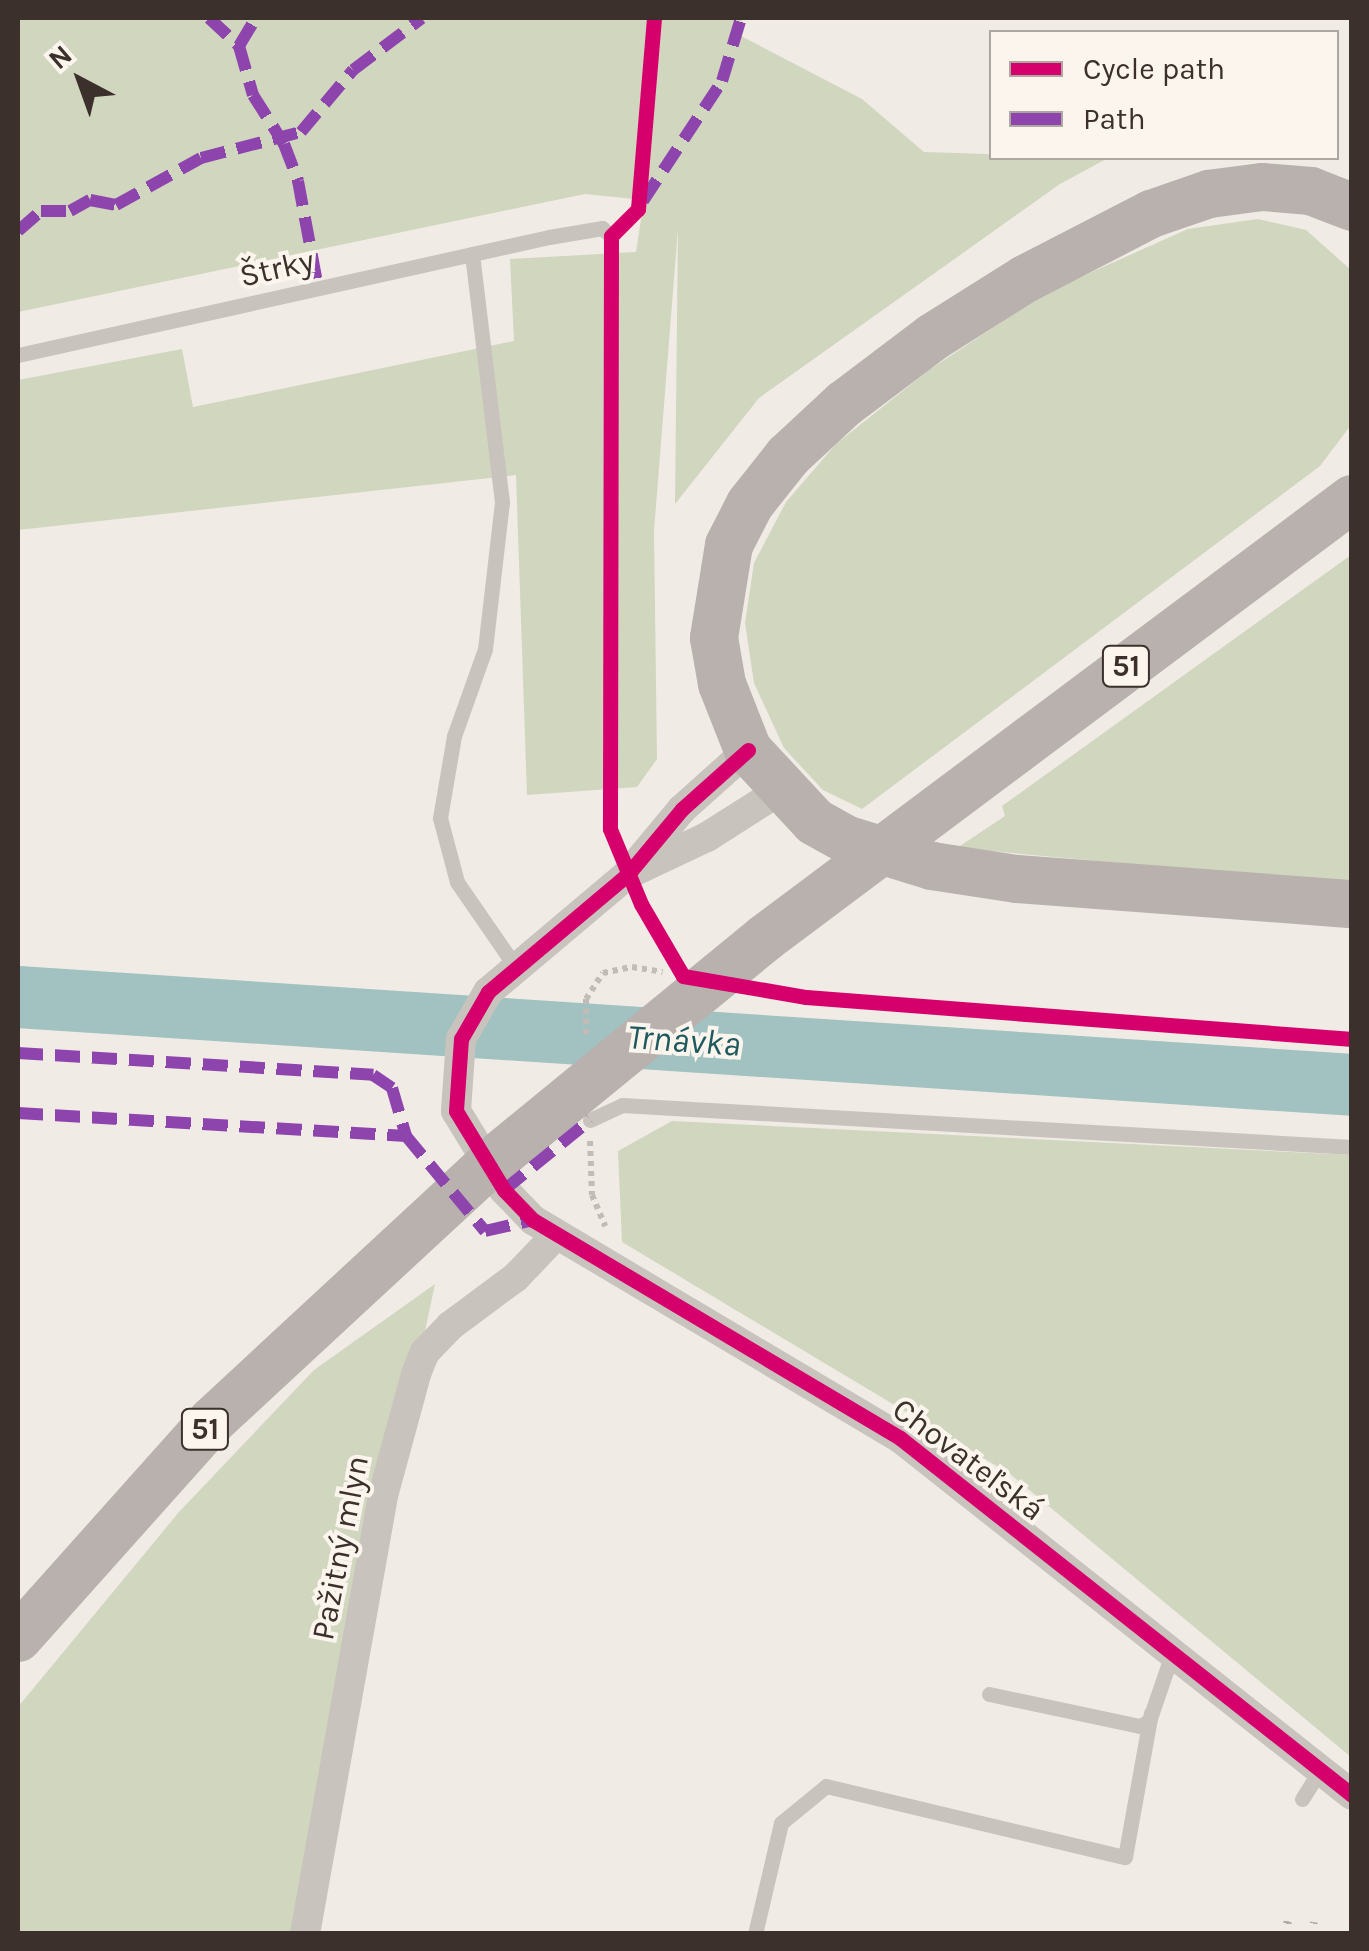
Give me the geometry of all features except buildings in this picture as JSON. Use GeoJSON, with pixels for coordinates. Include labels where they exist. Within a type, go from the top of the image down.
{"type":"FeatureCollection","features":[{"type":"Feature","properties":{"kind":"main road"},"geometry":{"type":"LineString","coordinates":[[1352,207],[1291,190],[1209,194],[1151,214],[1024,279],[918,348],[788,456],[729,545],[716,599],[722,684],[748,750],[780,790],[848,840],[932,866],[1017,879],[1352,904]]}},
{"type":"Feature","properties":{"kind":"main road"},"geometry":{"type":"LineString","coordinates":[[1291,190],[1352,236]]}},
{"type":"Feature","properties":{"kind":"main road"},"geometry":{"type":"LineString","coordinates":[[1331,524],[1352,470]]}},
{"type":"Feature","properties":{"kind":"main road","name":"51"},"geometry":{"type":"LineString","coordinates":[[18,1638],[213,1420],[409,1236],[597,1074],[942,802],[1331,524],[1352,499]]}},
{"type":"Feature","properties":{"kind":"street"},"geometry":{"type":"LineString","coordinates":[[516,966],[628,874],[682,809],[748,750]]}},
{"type":"Feature","properties":{"kind":"street"},"geometry":{"type":"LineString","coordinates":[[628,874],[708,837],[780,790]]}},
{"type":"Feature","properties":{"kind":"street","name":"Chovateľská"},"geometry":{"type":"LineString","coordinates":[[516,966],[488,992],[461,1039],[456,1111],[504,1190],[556,1236],[900,1438],[1352,1796]]}},
{"type":"Feature","properties":{"kind":"street","name":"Pažitný mlyn"},"geometry":{"type":"LineString","coordinates":[[306,1934],[384,1492],[416,1374],[425,1352],[450,1326],[516,1278],[556,1236]]}},
{"type":"Feature","properties":{"kind":"lane","name":"Štrky"},"geometry":{"type":"LineString","coordinates":[[18,355],[549,236],[602,228],[611,236]]}},
{"type":"Feature","properties":{"kind":"lane"},"geometry":{"type":"LineString","coordinates":[[472,254],[502,502],[485,649],[454,736],[440,818],[457,882],[516,966]]}},
{"type":"Feature","properties":{"kind":"lane"},"geometry":{"type":"LineString","coordinates":[[590,1120],[622,1105],[1352,1147]]}},
{"type":"Feature","properties":{"kind":"lane"},"geometry":{"type":"LineString","coordinates":[[756,1934],[782,1823],[826,1786],[1125,1856],[1151,1714],[1172,1654]]}},
{"type":"Feature","properties":{"kind":"lane"},"geometry":{"type":"LineString","coordinates":[[989,1694],[1140,1726],[1151,1714]]}},
{"type":"Feature","properties":{"kind":"lane"},"geometry":{"type":"LineString","coordinates":[[1302,1799],[1322,1769]]}},
{"type":"Feature","properties":{"kind":"path"},"geometry":{"type":"LineString","coordinates":[[586,1017],[592,984],[603,973],[632,967],[683,976],[628,874]]}},
{"type":"Feature","properties":{"kind":"path"},"geometry":{"type":"LineString","coordinates":[[753,988],[1352,1039]]}},
{"type":"Feature","properties":{"kind":"path"},"geometry":{"type":"LineString","coordinates":[[590,1120],[592,1195],[614,1239]]}},
{"type":"Feature","properties":{"kind":"green space"},"geometry":{"type":"Polygon","coordinates":[[[18,18],[742,18],[741,36],[862,99],[924,152],[989,154],[989,160],[1104,160],[1060,184],[759,398],[675,504],[678,228],[654,531],[657,759],[637,787],[527,795],[516,475],[18,530],[18,380],[182,349],[193,407],[514,341],[510,259],[636,252],[644,200],[585,194],[18,312],[18,18]]]}},
{"type":"Feature","properties":{"kind":"green space"},"geometry":{"type":"Polygon","coordinates":[[[1258,219],[1306,230],[1351,270],[1351,425],[1320,466],[862,809],[823,790],[784,748],[754,683],[745,623],[754,563],[786,502],[836,444],[929,370],[1047,292],[1188,229],[1258,219]]]}},
{"type":"Feature","properties":{"kind":"green space"},"geometry":{"type":"Polygon","coordinates":[[[1351,555],[1351,884],[957,848],[1005,816],[1002,806],[1351,555]]]}},
{"type":"Feature","properties":{"kind":"green space"},"geometry":{"type":"Polygon","coordinates":[[[672,1121],[1351,1155],[1351,1757],[1010,1474],[622,1242],[618,1151],[672,1121]]]}},
{"type":"Feature","properties":{"kind":"green space"},"geometry":{"type":"Polygon","coordinates":[[[435,1284],[297,1933],[18,1934],[18,1707],[179,1512],[314,1370],[435,1284]]]}},
{"type":"Feature","properties":{"kind":"waterway","name":"Trnávka"},"geometry":{"type":"LineString","coordinates":[[18,997],[1352,1085]]}},
{"type":"Feature","properties":{"kind":"railway"},"geometry":{"type":"LineString","coordinates":[[1285,1934],[1288,1920]]}},
{"type":"Feature","properties":{"kind":"railway"},"geometry":{"type":"LineString","coordinates":[[1312,1934],[1314,1922]]}},
{"type":"Feature","properties":{"kind":"marked path"},"geometry":{"type":"LineString","coordinates":[[209,18],[239,46],[256,18]]}},
{"type":"Feature","properties":{"kind":"marked path"},"geometry":{"type":"LineString","coordinates":[[18,231],[41,211],[70,211],[90,200],[116,205],[201,158],[301,132],[353,70],[422,18]]}},
{"type":"Feature","properties":{"kind":"marked path"},"geometry":{"type":"LineString","coordinates":[[643,201],[722,81],[741,18]]}},
{"type":"Feature","properties":{"kind":"marked path"},"geometry":{"type":"LineString","coordinates":[[239,46],[253,95],[284,144],[298,181],[318,288]]}},
{"type":"Feature","properties":{"kind":"marked path"},"geometry":{"type":"LineString","coordinates":[[18,1053],[373,1075],[392,1088],[406,1136],[485,1231],[533,1220]]}},
{"type":"Feature","properties":{"kind":"marked path"},"geometry":{"type":"LineString","coordinates":[[18,1113],[406,1136]]}},
{"type":"Feature","properties":{"kind":"marked path"},"geometry":{"type":"LineString","coordinates":[[504,1190],[590,1120]]}},
{"type":"Feature","properties":{"kind":"cycle path"},"geometry":{"type":"LineString","coordinates":[[654,18],[638,209],[611,236],[610,829],[641,904],[683,976],[806,997],[1352,1039]]}},
{"type":"Feature","properties":{"kind":"cycle path"},"geometry":{"type":"LineString","coordinates":[[748,750],[682,809],[628,874],[488,992],[461,1039],[456,1111],[504,1190],[533,1220],[900,1438],[1352,1795]]}}]}
